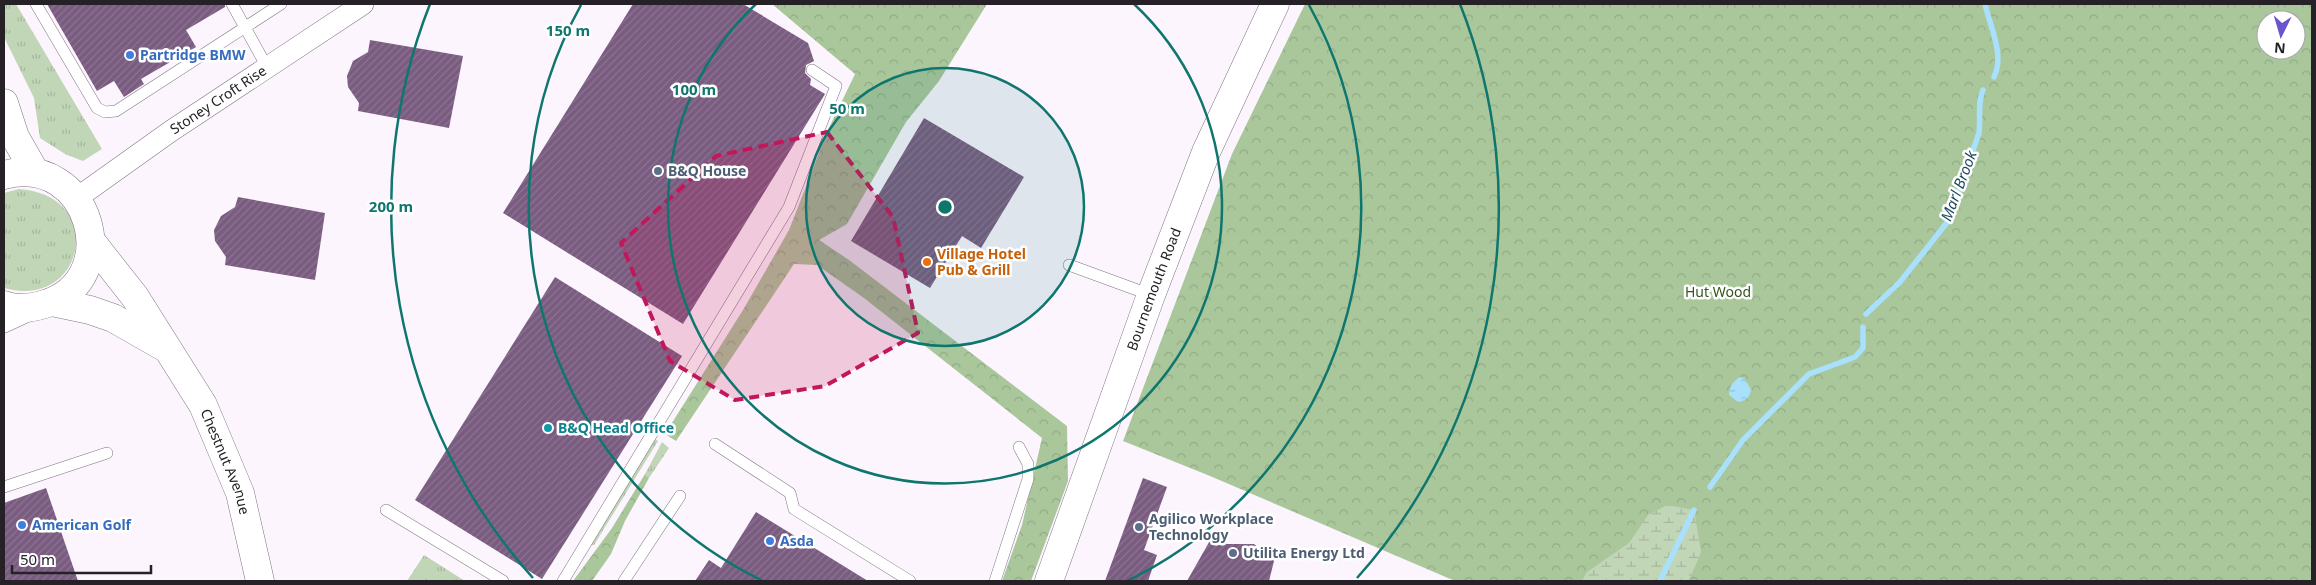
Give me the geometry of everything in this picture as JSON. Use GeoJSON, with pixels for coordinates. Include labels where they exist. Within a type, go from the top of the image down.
{"type":"FeatureCollection","features":[{"type":"Feature","properties":{"kind":"street","name":"Stoney Croft Rise"},"geometry":{"type":"LineString","coordinates":[[77,198],[267,67],[364,4]]}},
{"type":"Feature","properties":{"kind":"street","name":"Bournemouth Road"},"geometry":{"type":"LineString","coordinates":[[1049,581],[1151,295],[1206,152],[1275,4]]}},
{"type":"Feature","properties":{"kind":"street"},"geometry":{"type":"LineString","coordinates":[[4,103],[15,137],[35,172]]}},
{"type":"Feature","properties":{"kind":"street"},"geometry":{"type":"LineString","coordinates":[[4,174],[35,172],[51,177],[65,186],[77,198],[88,218],[92,241],[88,260],[80,278],[68,292],[4,322]]}},
{"type":"Feature","properties":{"kind":"street","name":"Chestnut Avenue"},"geometry":{"type":"LineString","coordinates":[[92,241],[135,297],[203,405],[240,493],[260,581]]}},
{"type":"Feature","properties":{"kind":"street","name":"Chestnut Avenue"},"geometry":{"type":"LineString","coordinates":[[4,305],[10,308],[43,305],[90,310],[114,318],[170,351]]}},
{"type":"Feature","properties":{"kind":"lane"},"geometry":{"type":"LineString","coordinates":[[36,4],[97,108],[105,112],[116,111],[280,4]]}},
{"type":"Feature","properties":{"kind":"lane"},"geometry":{"type":"LineString","coordinates":[[232,4],[267,67]]}},
{"type":"Feature","properties":{"kind":"lane"},"geometry":{"type":"LineString","coordinates":[[563,581],[789,207],[836,86],[812,70]]}},
{"type":"Feature","properties":{"kind":"lane"},"geometry":{"type":"LineString","coordinates":[[1069,265],[1151,295]]}},
{"type":"Feature","properties":{"kind":"lane"},"geometry":{"type":"LineString","coordinates":[[715,444],[790,493],[794,509],[910,581]]}},
{"type":"Feature","properties":{"kind":"lane"},"geometry":{"type":"LineString","coordinates":[[995,581],[1028,479],[1028,464],[1019,447]]}},
{"type":"Feature","properties":{"kind":"lane"},"geometry":{"type":"LineString","coordinates":[[4,487],[107,453]]}},
{"type":"Feature","properties":{"kind":"lane"},"geometry":{"type":"LineString","coordinates":[[624,581],[680,496]]}},
{"type":"Feature","properties":{"kind":"lane"},"geometry":{"type":"LineString","coordinates":[[386,510],[504,581]]}},
{"type":"Feature","properties":{"kind":"highlighted area"},"geometry":{"type":"Polygon","coordinates":[[[827,132],[893,217],[918,333],[825,386],[735,400],[670,361],[621,243],[716,156],[827,132]]]}},
{"type":"Feature","properties":{"kind":"green space"},"geometry":{"type":"Polygon","coordinates":[[[4,4],[16,4],[102,149],[83,161],[65,154],[40,138],[34,98],[4,37],[4,4]]]}},
{"type":"Feature","properties":{"kind":"green space"},"geometry":{"type":"Polygon","coordinates":[[[772,4],[987,4],[939,81],[906,122],[847,224],[819,240],[849,260],[1067,426],[1068,481],[1031,581],[1002,581],[1022,525],[1042,438],[864,298],[817,265],[794,264],[676,441],[665,434],[743,310],[789,230],[828,130],[855,74],[772,4]]]}},
{"type":"Feature","properties":{"kind":"green space","name":"Hut Wood"},"geometry":{"type":"Polygon","coordinates":[[[1305,4],[2312,4],[2312,581],[1455,581],[1210,476],[1123,441],[1232,154],[1305,4]]]}},
{"type":"Feature","properties":{"kind":"green space"},"geometry":{"type":"Polygon","coordinates":[[[19,189],[47,196],[66,210],[75,229],[75,249],[68,268],[53,283],[32,291],[4,288],[4,193],[19,189]]]}},
{"type":"Feature","properties":{"kind":"green space"},"geometry":{"type":"Polygon","coordinates":[[[655,439],[658,441],[594,545],[591,545],[655,439]]]}},
{"type":"Feature","properties":{"kind":"green space"},"geometry":{"type":"Polygon","coordinates":[[[662,442],[669,448],[649,478],[645,474],[662,442]]]}},
{"type":"Feature","properties":{"kind":"green space"},"geometry":{"type":"Polygon","coordinates":[[[645,474],[649,478],[625,521],[611,554],[592,581],[573,581],[612,528],[645,474]]]}},
{"type":"Feature","properties":{"kind":"green space"},"geometry":{"type":"Polygon","coordinates":[[[1667,505],[1694,510],[1701,552],[1689,581],[1582,581],[1587,572],[1629,543],[1648,515],[1667,505]]]}},
{"type":"Feature","properties":{"kind":"green space"},"geometry":{"type":"Polygon","coordinates":[[[424,555],[465,581],[407,581],[424,555]]]}},
{"type":"Feature","properties":{"kind":"water"},"geometry":{"type":"Polygon","coordinates":[[[1740,377],[1745,379],[1751,390],[1747,399],[1738,402],[1729,395],[1729,392],[1732,384],[1740,377]]]}},
{"type":"Feature","properties":{"kind":"building","name":"Partridge BMW"},"geometry":{"type":"Polygon","coordinates":[[[47,4],[225,4],[225,7],[186,30],[196,47],[141,79],[144,84],[124,97],[114,81],[97,91],[47,4]]]}},
{"type":"Feature","properties":{"kind":"building"},"geometry":{"type":"Polygon","coordinates":[[[633,4],[743,4],[808,43],[814,61],[806,65],[805,73],[811,79],[810,85],[825,94],[683,324],[503,213],[633,4]]]}},
{"type":"Feature","properties":{"kind":"building"},"geometry":{"type":"Polygon","coordinates":[[[370,40],[463,56],[449,128],[358,111],[359,103],[348,87],[347,76],[353,61],[368,52],[370,40]]]}},
{"type":"Feature","properties":{"kind":"building"},"geometry":{"type":"Polygon","coordinates":[[[924,118],[1024,177],[981,248],[962,236],[930,288],[851,241],[924,118]]]}},
{"type":"Feature","properties":{"kind":"building"},"geometry":{"type":"Polygon","coordinates":[[[238,197],[325,213],[315,280],[225,265],[226,257],[215,241],[214,230],[221,216],[235,207],[238,197]]]}},
{"type":"Feature","properties":{"kind":"building","name":"B&Q Head Office"},"geometry":{"type":"Polygon","coordinates":[[[555,277],[682,356],[542,579],[415,500],[555,277]]]}},
{"type":"Feature","properties":{"kind":"building","name":"Agilico Workplace Technology"},"geometry":{"type":"Polygon","coordinates":[[[1143,478],[1167,487],[1144,550],[1157,555],[1148,581],[1105,581],[1143,478]]]}},
{"type":"Feature","properties":{"kind":"building"},"geometry":{"type":"Polygon","coordinates":[[[46,488],[78,581],[4,581],[4,503],[46,488]]]}},
{"type":"Feature","properties":{"kind":"building","name":"Asda"},"geometry":{"type":"Polygon","coordinates":[[[756,512],[868,581],[695,581],[709,560],[721,568],[756,512]]]}},
{"type":"Feature","properties":{"kind":"building","name":"Utilita Energy Ltd"},"geometry":{"type":"Polygon","coordinates":[[[1212,537],[1227,544],[1254,544],[1274,561],[1269,581],[1187,581],[1212,537]]]}},
{"type":"Feature","properties":{"kind":"waterway","name":"Marl Brook"},"geometry":{"type":"LineString","coordinates":[[1985,4],[1996,41],[1998,60],[1994,77]]}},
{"type":"Feature","properties":{"kind":"waterway","name":"Marl Brook"},"geometry":{"type":"LineString","coordinates":[[1866,314],[1900,282],[1949,220],[1979,133],[1981,95],[1983,90]]}},
{"type":"Feature","properties":{"kind":"waterway","name":"Marl Brook"},"geometry":{"type":"LineString","coordinates":[[1710,487],[1743,440],[1809,374],[1855,357],[1863,348],[1863,327]]}},
{"type":"Feature","properties":{"kind":"waterway","name":"Marl Brook"},"geometry":{"type":"LineString","coordinates":[[1660,581],[1694,510]]}},
{"type":"Feature","properties":{"kind":"place","name":"Partridge BMW"},"geometry":{"type":"Point","coordinates":[130,55]}},
{"type":"Feature","properties":{"kind":"place","name":"B&Q House"},"geometry":{"type":"Point","coordinates":[658,171]}},
{"type":"Feature","properties":{"kind":"place","name":"Village Hotel Pub & Grill"},"geometry":{"type":"Point","coordinates":[927,262]}},
{"type":"Feature","properties":{"kind":"place","name":"B&Q Head Office"},"geometry":{"type":"Point","coordinates":[548,428]}},
{"type":"Feature","properties":{"kind":"place","name":"American Golf"},"geometry":{"type":"Point","coordinates":[22,525]}},
{"type":"Feature","properties":{"kind":"place","name":"Agilico Workplace Technology"},"geometry":{"type":"Point","coordinates":[1139,527]}},
{"type":"Feature","properties":{"kind":"place","name":"Asda"},"geometry":{"type":"Point","coordinates":[770,541]}},
{"type":"Feature","properties":{"kind":"place","name":"Utilita Energy Ltd"},"geometry":{"type":"Point","coordinates":[1233,553]}}]}
